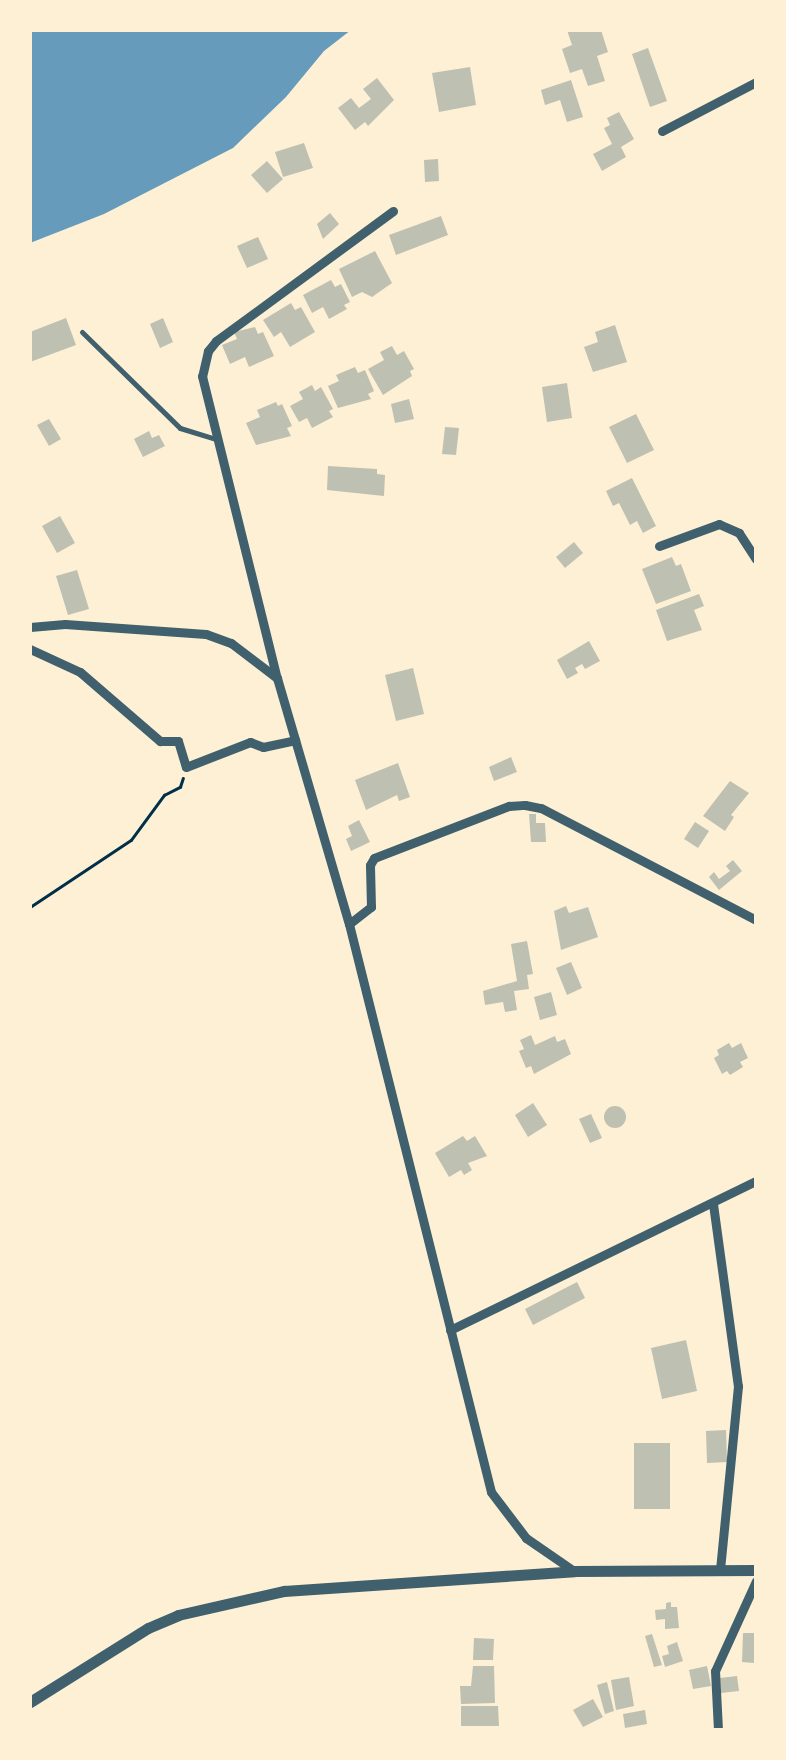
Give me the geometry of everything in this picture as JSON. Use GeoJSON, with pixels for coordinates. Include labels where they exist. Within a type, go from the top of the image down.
{"type":"FeatureCollection","features":[{"type":"Feature","properties":{"kind":"street"},"geometry":{"type":"LineString","coordinates":[[662,131],[756,82]]}},
{"type":"Feature","properties":{"kind":"street"},"geometry":{"type":"LineString","coordinates":[[393,211],[208,350],[202,376],[277,678],[349,924],[491,1492],[526,1538],[574,1571]]}},
{"type":"Feature","properties":{"kind":"street"},"geometry":{"type":"LineString","coordinates":[[658,546],[719,524],[739,533],[756,559]]}},
{"type":"Feature","properties":{"kind":"street"},"geometry":{"type":"LineString","coordinates":[[30,627],[81,624],[206,634],[231,643],[277,678]]}},
{"type":"Feature","properties":{"kind":"street"},"geometry":{"type":"LineString","coordinates":[[30,650],[80,672],[160,742],[178,741],[186,767],[250,742],[263,748],[296,740]]}},
{"type":"Feature","properties":{"kind":"street"},"geometry":{"type":"LineString","coordinates":[[349,924],[371,908],[370,866],[377,856],[509,806],[525,805],[540,808],[756,920]]}},
{"type":"Feature","properties":{"kind":"street"},"geometry":{"type":"LineString","coordinates":[[450,1330],[756,1181]]}},
{"type":"Feature","properties":{"kind":"street"},"geometry":{"type":"LineString","coordinates":[[713,1204],[738,1386],[720,1570]]}},
{"type":"Feature","properties":{"kind":"street"},"geometry":{"type":"LineString","coordinates":[[30,1702],[68,1675],[178,1615],[284,1592],[574,1571],[756,1570]]}},
{"type":"Feature","properties":{"kind":"street"},"geometry":{"type":"LineString","coordinates":[[718,1730],[715,1671],[756,1581]]}},
{"type":"Feature","properties":{"kind":"lane"},"geometry":{"type":"LineString","coordinates":[[82,332],[180,428],[218,440]]}},
{"type":"Feature","properties":{"kind":"path"},"geometry":{"type":"LineString","coordinates":[[30,907],[132,840],[164,796],[180,787],[186,767]]}},
{"type":"Feature","properties":{"kind":"water"},"geometry":{"type":"Polygon","coordinates":[[[30,30],[351,30],[324,51],[286,97],[233,148],[104,214],[30,243],[30,30]]]}},
{"type":"Feature","properties":{"kind":"building"},"geometry":{"type":"Polygon","coordinates":[[[567,30],[601,30],[608,52],[597,56],[605,81],[588,86],[582,69],[570,73],[562,49],[572,45],[567,30]]]}},
{"type":"Feature","properties":{"kind":"building"},"geometry":{"type":"Polygon","coordinates":[[[648,48],[667,101],[650,107],[632,54],[648,48]]]}},
{"type":"Feature","properties":{"kind":"building"},"geometry":{"type":"Polygon","coordinates":[[[470,67],[476,105],[439,112],[432,73],[470,67]]]}},
{"type":"Feature","properties":{"kind":"building"},"geometry":{"type":"Polygon","coordinates":[[[377,78],[394,100],[368,126],[365,122],[355,130],[338,108],[351,98],[359,108],[371,99],[363,89],[377,78]]]}},
{"type":"Feature","properties":{"kind":"building"},"geometry":{"type":"Polygon","coordinates":[[[571,80],[583,117],[567,122],[560,100],[545,105],[541,90],[571,80]]]}},
{"type":"Feature","properties":{"kind":"building"},"geometry":{"type":"Polygon","coordinates":[[[619,112],[634,139],[621,147],[626,157],[602,171],[593,154],[612,144],[604,128],[610,125],[607,118],[619,112]]]}},
{"type":"Feature","properties":{"kind":"building"},"geometry":{"type":"Polygon","coordinates":[[[304,143],[313,168],[283,177],[275,152],[304,143]]]}},
{"type":"Feature","properties":{"kind":"building"},"geometry":{"type":"Polygon","coordinates":[[[438,159],[439,181],[425,182],[424,160],[438,159]]]}},
{"type":"Feature","properties":{"kind":"building"},"geometry":{"type":"Polygon","coordinates":[[[267,161],[283,179],[267,193],[251,175],[267,161]]]}},
{"type":"Feature","properties":{"kind":"building"},"geometry":{"type":"Polygon","coordinates":[[[330,213],[339,224],[323,239],[317,224],[330,213]]]}},
{"type":"Feature","properties":{"kind":"building"},"geometry":{"type":"Polygon","coordinates":[[[441,216],[448,235],[396,255],[389,235],[441,216]]]}},
{"type":"Feature","properties":{"kind":"building"},"geometry":{"type":"Polygon","coordinates":[[[258,237],[268,259],[247,268],[237,246],[258,237]]]}},
{"type":"Feature","properties":{"kind":"building"},"geometry":{"type":"Polygon","coordinates":[[[375,251],[392,283],[372,297],[362,292],[352,297],[339,269],[375,251]]]}},
{"type":"Feature","properties":{"kind":"building"},"geometry":{"type":"Polygon","coordinates":[[[331,280],[335,287],[341,284],[350,302],[344,305],[347,309],[329,319],[323,307],[312,313],[303,295],[331,280]]]}},
{"type":"Feature","properties":{"kind":"building"},"geometry":{"type":"Polygon","coordinates":[[[291,303],[295,310],[301,307],[315,332],[290,347],[281,332],[274,337],[263,320],[291,303]]]}},
{"type":"Feature","properties":{"kind":"building"},"geometry":{"type":"Polygon","coordinates":[[[66,318],[76,345],[30,362],[30,332],[66,318]]]}},
{"type":"Feature","properties":{"kind":"building"},"geometry":{"type":"Polygon","coordinates":[[[163,318],[173,342],[160,348],[150,324],[163,318]]]}},
{"type":"Feature","properties":{"kind":"building"},"geometry":{"type":"Polygon","coordinates":[[[615,325],[627,362],[593,372],[584,347],[598,342],[595,332],[615,325]]]}},
{"type":"Feature","properties":{"kind":"building"},"geometry":{"type":"Polygon","coordinates":[[[255,327],[258,334],[263,332],[274,356],[249,367],[245,357],[230,364],[222,345],[237,339],[234,332],[255,327]]]}},
{"type":"Feature","properties":{"kind":"building"},"geometry":{"type":"Polygon","coordinates":[[[392,346],[397,355],[404,351],[414,369],[410,371],[412,376],[383,395],[368,369],[384,360],[380,352],[392,346]]]}},
{"type":"Feature","properties":{"kind":"building"},"geometry":{"type":"Polygon","coordinates":[[[355,367],[358,373],[365,370],[374,391],[368,394],[371,399],[338,408],[328,386],[339,381],[336,375],[355,367]]]}},
{"type":"Feature","properties":{"kind":"building"},"geometry":{"type":"Polygon","coordinates":[[[567,383],[572,418],[547,422],[542,387],[567,383]]]}},
{"type":"Feature","properties":{"kind":"building"},"geometry":{"type":"Polygon","coordinates":[[[312,385],[315,391],[321,387],[333,417],[312,428],[307,418],[299,422],[290,406],[303,399],[299,392],[312,385]]]}},
{"type":"Feature","properties":{"kind":"building"},"geometry":{"type":"Polygon","coordinates":[[[409,399],[414,419],[395,423],[391,404],[409,399]]]}},
{"type":"Feature","properties":{"kind":"building"},"geometry":{"type":"Polygon","coordinates":[[[276,402],[278,406],[282,404],[292,426],[287,428],[291,436],[256,445],[246,423],[260,417],[257,410],[276,402]]]}},
{"type":"Feature","properties":{"kind":"building"},"geometry":{"type":"Polygon","coordinates":[[[636,414],[654,450],[627,463],[609,427],[636,414]]]}},
{"type":"Feature","properties":{"kind":"building"},"geometry":{"type":"Polygon","coordinates":[[[49,419],[61,439],[49,446],[37,425],[49,419]]]}},
{"type":"Feature","properties":{"kind":"building"},"geometry":{"type":"Polygon","coordinates":[[[445,427],[459,428],[456,455],[442,454],[445,427]]]}},
{"type":"Feature","properties":{"kind":"building"},"geometry":{"type":"Polygon","coordinates":[[[149,431],[152,438],[159,435],[165,446],[143,457],[134,439],[149,431]]]}},
{"type":"Feature","properties":{"kind":"building"},"geometry":{"type":"Polygon","coordinates":[[[328,466],[377,469],[377,474],[385,475],[384,496],[327,490],[328,466]]]}},
{"type":"Feature","properties":{"kind":"building"},"geometry":{"type":"Polygon","coordinates":[[[632,478],[656,526],[643,533],[637,521],[630,525],[619,503],[613,506],[606,491],[632,478]]]}},
{"type":"Feature","properties":{"kind":"building"},"geometry":{"type":"Polygon","coordinates":[[[60,516],[75,543],[57,553],[42,526],[60,516]]]}},
{"type":"Feature","properties":{"kind":"building"},"geometry":{"type":"Polygon","coordinates":[[[574,542],[583,553],[565,568],[556,557],[574,542]]]}},
{"type":"Feature","properties":{"kind":"building"},"geometry":{"type":"Polygon","coordinates":[[[672,557],[676,566],[681,564],[691,591],[656,604],[642,569],[672,557]]]}},
{"type":"Feature","properties":{"kind":"building"},"geometry":{"type":"Polygon","coordinates":[[[77,570],[89,609],[68,615],[56,576],[77,570]]]}},
{"type":"Feature","properties":{"kind":"building"},"geometry":{"type":"Polygon","coordinates":[[[699,594],[704,606],[694,610],[702,630],[667,641],[656,610],[699,594]]]}},
{"type":"Feature","properties":{"kind":"building"},"geometry":{"type":"Polygon","coordinates":[[[589,641],[600,661],[585,669],[582,664],[575,668],[578,673],[567,679],[557,660],[589,641]]]}},
{"type":"Feature","properties":{"kind":"building"},"geometry":{"type":"Polygon","coordinates":[[[413,668],[424,714],[396,721],[385,675],[413,668]]]}},
{"type":"Feature","properties":{"kind":"building"},"geometry":{"type":"Polygon","coordinates":[[[511,757],[517,772],[494,781],[489,767],[511,757]]]}},
{"type":"Feature","properties":{"kind":"building"},"geometry":{"type":"Polygon","coordinates":[[[398,763],[410,797],[399,801],[397,795],[366,810],[355,780],[398,763]]]}},
{"type":"Feature","properties":{"kind":"building"},"geometry":{"type":"Polygon","coordinates":[[[730,781],[749,793],[731,815],[734,817],[725,831],[703,816],[730,781]]]}},
{"type":"Feature","properties":{"kind":"building"},"geometry":{"type":"Polygon","coordinates":[[[529,814],[536,814],[536,823],[545,823],[546,842],[531,842],[529,814]]]}},
{"type":"Feature","properties":{"kind":"building"},"geometry":{"type":"Polygon","coordinates":[[[359,820],[370,842],[351,851],[346,839],[352,836],[348,826],[359,820]]]}},
{"type":"Feature","properties":{"kind":"building"},"geometry":{"type":"Polygon","coordinates":[[[695,822],[709,831],[698,848],[684,839],[695,822]]]}},
{"type":"Feature","properties":{"kind":"building"},"geometry":{"type":"Polygon","coordinates":[[[733,860],[742,871],[719,890],[709,877],[714,872],[719,879],[730,871],[726,866],[733,860]]]}},
{"type":"Feature","properties":{"kind":"building"},"geometry":{"type":"Polygon","coordinates":[[[566,906],[569,913],[588,907],[598,937],[561,950],[554,911],[566,906]]]}},
{"type":"Feature","properties":{"kind":"building"},"geometry":{"type":"Polygon","coordinates":[[[527,941],[533,974],[527,975],[529,989],[514,991],[517,1010],[505,1012],[503,1002],[485,1005],[483,991],[517,981],[511,944],[527,941]]]}},
{"type":"Feature","properties":{"kind":"building"},"geometry":{"type":"Polygon","coordinates":[[[571,962],[582,988],[567,995],[556,968],[571,962]]]}},
{"type":"Feature","properties":{"kind":"building"},"geometry":{"type":"Polygon","coordinates":[[[551,992],[557,1015],[540,1020],[534,997],[551,992]]]}},
{"type":"Feature","properties":{"kind":"building"},"geometry":{"type":"Polygon","coordinates":[[[531,1035],[535,1045],[555,1036],[557,1042],[565,1039],[571,1054],[534,1074],[531,1066],[526,1068],[519,1051],[524,1049],[520,1040],[531,1035]]]}},
{"type":"Feature","properties":{"kind":"building"},"geometry":{"type":"Polygon","coordinates":[[[729,1043],[732,1048],[741,1043],[748,1058],[740,1062],[743,1067],[730,1075],[727,1071],[722,1074],[714,1058],[719,1055],[717,1050],[729,1043]]]}},
{"type":"Feature","properties":{"kind":"building"},"geometry":{"type":"Polygon","coordinates":[[[533,1103],[547,1125],[528,1137],[515,1115],[533,1103]]]}},
{"type":"Feature","properties":{"kind":"building"},"geometry":{"type":"Polygon","coordinates":[[[615,1106],[623,1109],[623,1125],[615,1128],[607,1125],[604,1117],[607,1109],[615,1106]]]}},
{"type":"Feature","properties":{"kind":"building"},"geometry":{"type":"Polygon","coordinates":[[[591,1114],[602,1138],[590,1143],[579,1119],[591,1114]]]}},
{"type":"Feature","properties":{"kind":"building"},"geometry":{"type":"Polygon","coordinates":[[[463,1136],[467,1141],[475,1136],[487,1156],[468,1163],[472,1170],[464,1175],[461,1170],[449,1177],[435,1153],[463,1136]]]}},
{"type":"Feature","properties":{"kind":"building"},"geometry":{"type":"Polygon","coordinates":[[[577,1282],[585,1298],[533,1325],[525,1309],[577,1282]]]}},
{"type":"Feature","properties":{"kind":"building"},"geometry":{"type":"Polygon","coordinates":[[[686,1340],[697,1391],[662,1399],[651,1348],[686,1340]]]}},
{"type":"Feature","properties":{"kind":"building"},"geometry":{"type":"Polygon","coordinates":[[[726,1430],[727,1462],[707,1463],[706,1431],[726,1430]]]}},
{"type":"Feature","properties":{"kind":"building"},"geometry":{"type":"Polygon","coordinates":[[[634,1443],[670,1443],[670,1509],[634,1509],[634,1443]]]}},
{"type":"Feature","properties":{"kind":"building"},"geometry":{"type":"Polygon","coordinates":[[[671,1602],[671,1607],[677,1607],[679,1628],[665,1629],[665,1619],[656,1620],[655,1610],[666,1609],[666,1603],[671,1602]]]}},
{"type":"Feature","properties":{"kind":"building"},"geometry":{"type":"Polygon","coordinates":[[[743,1633],[756,1633],[754,1663],[742,1662],[743,1633]]]}},
{"type":"Feature","properties":{"kind":"building"},"geometry":{"type":"Polygon","coordinates":[[[652,1634],[662,1665],[654,1667],[645,1636],[652,1634]]]}},
{"type":"Feature","properties":{"kind":"building"},"geometry":{"type":"Polygon","coordinates":[[[474,1638],[494,1639],[493,1660],[473,1660],[474,1638]]]}},
{"type":"Feature","properties":{"kind":"building"},"geometry":{"type":"Polygon","coordinates":[[[677,1642],[683,1661],[665,1667],[662,1656],[669,1654],[667,1646],[677,1642]]]}},
{"type":"Feature","properties":{"kind":"building"},"geometry":{"type":"Polygon","coordinates":[[[473,1666],[494,1666],[495,1703],[461,1704],[460,1686],[471,1686],[473,1666]]]}},
{"type":"Feature","properties":{"kind":"building"},"geometry":{"type":"Polygon","coordinates":[[[707,1666],[711,1686],[693,1689],[689,1670],[707,1666]]]}},
{"type":"Feature","properties":{"kind":"building"},"geometry":{"type":"Polygon","coordinates":[[[737,1676],[739,1691],[721,1693],[720,1678],[737,1676]]]}},
{"type":"Feature","properties":{"kind":"building"},"geometry":{"type":"Polygon","coordinates":[[[629,1677],[634,1706],[616,1710],[611,1680],[629,1677]]]}},
{"type":"Feature","properties":{"kind":"building"},"geometry":{"type":"Polygon","coordinates":[[[607,1682],[614,1711],[605,1714],[597,1685],[607,1682]]]}},
{"type":"Feature","properties":{"kind":"building"},"geometry":{"type":"Polygon","coordinates":[[[593,1699],[603,1717],[583,1727],[573,1710],[593,1699]]]}},
{"type":"Feature","properties":{"kind":"building"},"geometry":{"type":"Polygon","coordinates":[[[461,1706],[498,1706],[499,1726],[461,1726],[461,1706]]]}},
{"type":"Feature","properties":{"kind":"building"},"geometry":{"type":"Polygon","coordinates":[[[645,1710],[647,1724],[625,1728],[623,1714],[645,1710]]]}}]}
